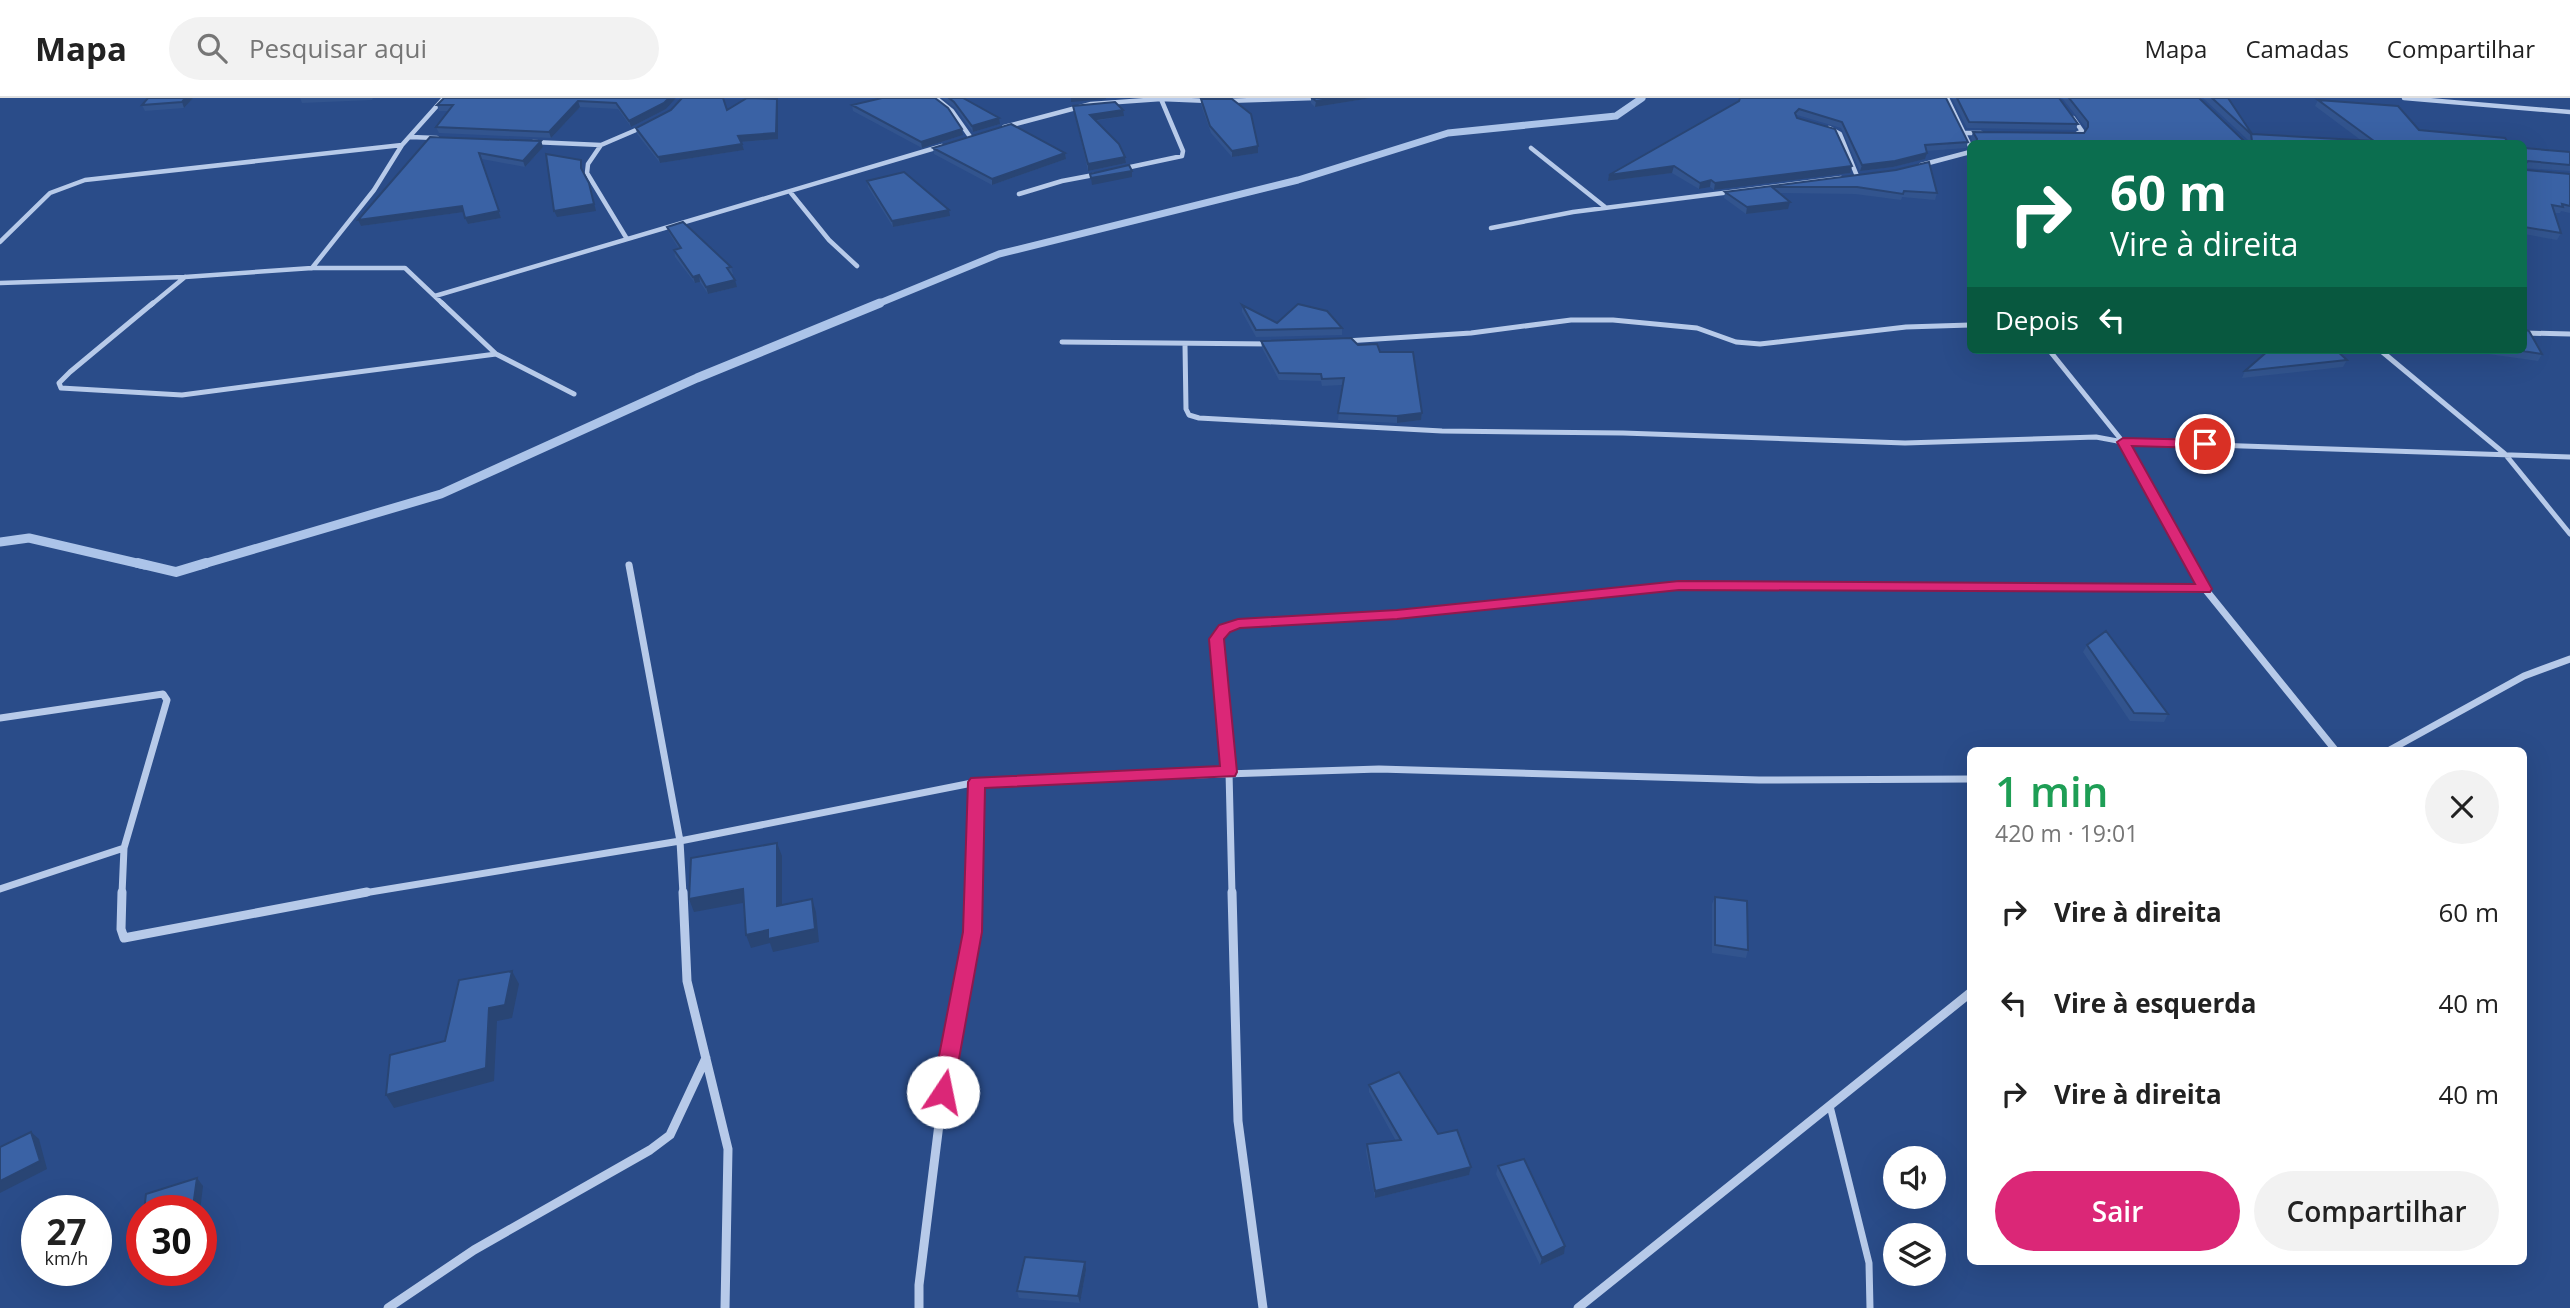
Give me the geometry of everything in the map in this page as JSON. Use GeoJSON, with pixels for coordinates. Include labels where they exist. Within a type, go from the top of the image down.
{"type":"FeatureCollection","features":[{"type":"Feature","properties":{"kind":"street"},"geometry":{"type":"LineString","coordinates":[[312,268],[374,190],[402,145],[444,98]]}},
{"type":"Feature","properties":{"kind":"street"},"geometry":{"type":"LineString","coordinates":[[936,98],[952,111],[971,138]]}},
{"type":"Feature","properties":{"kind":"street"},"geometry":{"type":"LineString","coordinates":[[1223,101],[1315,98]]}},
{"type":"Feature","properties":{"kind":"street"},"geometry":{"type":"LineString","coordinates":[[1947,98],[1967,140]]}},
{"type":"Feature","properties":{"kind":"street"},"geometry":{"type":"LineString","coordinates":[[2404,98],[2570,112]]}},
{"type":"Feature","properties":{"kind":"street"},"geometry":{"type":"LineString","coordinates":[[1019,194],[1062,181],[1182,156],[1183,151],[1162,99]]}},
{"type":"Feature","properties":{"kind":"street"},"geometry":{"type":"LineString","coordinates":[[994,131],[1071,107],[1162,99],[1210,101]]}},
{"type":"Feature","properties":{"kind":"street"},"geometry":{"type":"LineString","coordinates":[[2066,109],[2082,131],[2079,135],[2070,136]]}},
{"type":"Feature","properties":{"kind":"street"},"geometry":{"type":"LineString","coordinates":[[519,141],[601,145],[654,122]]}},
{"type":"Feature","properties":{"kind":"street"},"geometry":{"type":"LineString","coordinates":[[1819,126],[1840,134],[1857,176]]}},
{"type":"Feature","properties":{"kind":"street"},"geometry":{"type":"LineString","coordinates":[[1964,133],[1991,134]]}},
{"type":"Feature","properties":{"kind":"street"},"geometry":{"type":"LineString","coordinates":[[958,142],[982,134]]}},
{"type":"Feature","properties":{"kind":"street"},"geometry":{"type":"LineString","coordinates":[[410,137],[438,138]]}},
{"type":"Feature","properties":{"kind":"street"},"geometry":{"type":"LineString","coordinates":[[0,242],[50,193],[85,180],[402,145]]}},
{"type":"Feature","properties":{"kind":"street"},"geometry":{"type":"LineString","coordinates":[[601,145],[588,164],[587,173],[627,239]]}},
{"type":"Feature","properties":{"kind":"street"},"geometry":{"type":"LineString","coordinates":[[435,296],[791,193],[945,145]]}},
{"type":"Feature","properties":{"kind":"street"},"geometry":{"type":"LineString","coordinates":[[1531,148],[1605,207]]}},
{"type":"Feature","properties":{"kind":"street"},"geometry":{"type":"LineString","coordinates":[[1913,167],[1967,153]]}},
{"type":"Feature","properties":{"kind":"street"},"geometry":{"type":"LineString","coordinates":[[1492,228],[1605,207],[1868,176]]}},
{"type":"Feature","properties":{"kind":"street"},"geometry":{"type":"LineString","coordinates":[[791,193],[829,240],[857,266]]}},
{"type":"Feature","properties":{"kind":"street"},"geometry":{"type":"LineString","coordinates":[[0,283],[185,277],[312,268],[405,268],[496,354],[575,394]]}},
{"type":"Feature","properties":{"kind":"street"},"geometry":{"type":"LineString","coordinates":[[185,277],[70,372],[59,383],[61,388],[183,396],[496,354]]}},
{"type":"Feature","properties":{"kind":"street"},"geometry":{"type":"LineString","coordinates":[[1335,342],[1485,332],[1571,320],[1612,320],[1697,328],[1736,342],[1760,344],[1906,327],[1967,325]]}},
{"type":"Feature","properties":{"kind":"street"},"geometry":{"type":"LineString","coordinates":[[2527,333],[2570,334]]}},
{"type":"Feature","properties":{"kind":"street"},"geometry":{"type":"LineString","coordinates":[[1062,342],[1277,344]]}},
{"type":"Feature","properties":{"kind":"street"},"geometry":{"type":"LineString","coordinates":[[1185,345],[1186,409],[1189,415],[1199,418],[1442,431],[1623,433],[1905,443],[2096,437],[2123,442],[2570,457]]}},
{"type":"Feature","properties":{"kind":"street"},"geometry":{"type":"LineString","coordinates":[[2052,354],[2123,442],[2205,589],[2333,747]]}},
{"type":"Feature","properties":{"kind":"street"},"geometry":{"type":"LineString","coordinates":[[2385,354],[2505,454],[2570,534]]}},
{"type":"Feature","properties":{"kind":"street"},"geometry":{"type":"LineString","coordinates":[[629,565],[680,842],[687,981],[728,1149],[726,1308]]}},
{"type":"Feature","properties":{"kind":"street"},"geometry":{"type":"LineString","coordinates":[[1263,1308],[1238,1121],[1229,772],[1216,639],[1225,628],[1238,623],[1397,614],[1655,587],[1704,585],[2205,589]]}},
{"type":"Feature","properties":{"kind":"street"},"geometry":{"type":"LineString","coordinates":[[2395,747],[2524,676],[2570,659]]}},
{"type":"Feature","properties":{"kind":"street"},"geometry":{"type":"LineString","coordinates":[[0,718],[163,694],[167,700],[124,849],[121,929],[124,938],[404,885],[680,842],[977,782],[1379,769],[1759,780],[1967,779]]}},
{"type":"Feature","properties":{"kind":"street"},"geometry":{"type":"LineString","coordinates":[[919,1308],[919,1285],[943,1092],[972,932],[977,782]]}},
{"type":"Feature","properties":{"kind":"street"},"geometry":{"type":"LineString","coordinates":[[0,889],[124,849]]}},
{"type":"Feature","properties":{"kind":"street"},"geometry":{"type":"LineString","coordinates":[[1578,1308],[1967,995]]}},
{"type":"Feature","properties":{"kind":"street"},"geometry":{"type":"LineString","coordinates":[[388,1308],[474,1250],[650,1150],[670,1135],[706,1057]]}},
{"type":"Feature","properties":{"kind":"lane"},"geometry":{"type":"LineString","coordinates":[[1830,1106],[1869,1263],[1870,1308]]}},
{"type":"Feature","properties":{"kind":"building"},"geometry":{"type":"Polygon","coordinates":[[[148,98],[185,98],[182,102],[142,105],[148,98]]]}},
{"type":"Feature","properties":{"kind":"building"},"geometry":{"type":"Polygon","coordinates":[[[444,98],[669,98],[629,121],[616,103],[578,101],[549,132],[436,127],[453,105],[437,105],[444,98]]]}},
{"type":"Feature","properties":{"kind":"building"},"geometry":{"type":"Polygon","coordinates":[[[682,98],[723,98],[727,110],[747,98],[777,99],[776,133],[738,136],[742,144],[658,157],[636,128],[671,110],[682,98]]]}},
{"type":"Feature","properties":{"kind":"building"},"geometry":{"type":"Polygon","coordinates":[[[882,98],[935,98],[948,108],[962,129],[921,142],[852,105],[882,98]]]}},
{"type":"Feature","properties":{"kind":"building"},"geometry":{"type":"Polygon","coordinates":[[[949,98],[963,98],[999,118],[972,126],[949,98]]]}},
{"type":"Feature","properties":{"kind":"building"},"geometry":{"type":"Polygon","coordinates":[[[1312,98],[1336,98],[1316,101],[1312,98]]]}},
{"type":"Feature","properties":{"kind":"building"},"geometry":{"type":"Polygon","coordinates":[[[1740,98],[1946,98],[1967,142],[1925,145],[1927,153],[1862,165],[1842,122],[1799,109],[1795,113],[1797,118],[1835,129],[1852,166],[1715,183],[1711,180],[1700,183],[1674,166],[1609,175],[1740,98]]]}},
{"type":"Feature","properties":{"kind":"building"},"geometry":{"type":"Polygon","coordinates":[[[1957,98],[2059,98],[2078,124],[1969,122],[1957,98]]]}},
{"type":"Feature","properties":{"kind":"building"},"geometry":{"type":"Polygon","coordinates":[[[2069,98],[2199,98],[2243,140],[1977,140],[1973,132],[2084,133],[2088,122],[2069,98]]]}},
{"type":"Feature","properties":{"kind":"building"},"geometry":{"type":"Polygon","coordinates":[[[2212,98],[2228,98],[2252,134],[2357,140],[2252,140],[2251,134],[2212,98]]]}},
{"type":"Feature","properties":{"kind":"building"},"geometry":{"type":"Polygon","coordinates":[[[1201,99],[1232,99],[1251,114],[1258,146],[1232,151],[1210,126],[1201,99]]]}},
{"type":"Feature","properties":{"kind":"building"},"geometry":{"type":"Polygon","coordinates":[[[2318,100],[2398,106],[2419,130],[2506,140],[2373,140],[2318,100]]]}},
{"type":"Feature","properties":{"kind":"building"},"geometry":{"type":"Polygon","coordinates":[[[1115,102],[1123,110],[1090,115],[1119,144],[1125,157],[1088,164],[1073,106],[1115,102]]]}},
{"type":"Feature","properties":{"kind":"building"},"geometry":{"type":"Polygon","coordinates":[[[1011,124],[1065,153],[992,179],[933,148],[1011,124]]]}},
{"type":"Feature","properties":{"kind":"building"},"geometry":{"type":"Polygon","coordinates":[[[430,137],[541,141],[523,161],[479,153],[499,211],[465,218],[462,206],[358,220],[430,137]]]}},
{"type":"Feature","properties":{"kind":"building"},"geometry":{"type":"Polygon","coordinates":[[[2527,148],[2570,152],[2570,165],[2528,161],[2527,148]]]}},
{"type":"Feature","properties":{"kind":"building"},"geometry":{"type":"Polygon","coordinates":[[[546,154],[581,160],[581,168],[589,183],[594,204],[554,211],[546,154]]]}},
{"type":"Feature","properties":{"kind":"building"},"geometry":{"type":"Polygon","coordinates":[[[1929,162],[1937,193],[1904,191],[1903,194],[1857,187],[1772,187],[1790,202],[1747,207],[1725,192],[1896,170],[1929,162]]]}},
{"type":"Feature","properties":{"kind":"building"},"geometry":{"type":"Polygon","coordinates":[[[1129,165],[1132,171],[1091,178],[1090,174],[1129,165]]]}},
{"type":"Feature","properties":{"kind":"building"},"geometry":{"type":"Polygon","coordinates":[[[2527,170],[2570,174],[2570,206],[2552,205],[2561,233],[2527,227],[2527,170]]]}},
{"type":"Feature","properties":{"kind":"building"},"geometry":{"type":"Polygon","coordinates":[[[904,172],[949,210],[892,221],[867,181],[904,172]]]}},
{"type":"Feature","properties":{"kind":"building"},"geometry":{"type":"Polygon","coordinates":[[[683,222],[731,267],[727,268],[735,280],[706,287],[699,275],[693,277],[674,250],[681,248],[667,227],[683,222]]]}},
{"type":"Feature","properties":{"kind":"building"},"geometry":{"type":"Polygon","coordinates":[[[1298,304],[1327,311],[1342,328],[1256,330],[1242,305],[1277,323],[1298,304]]]}},
{"type":"Feature","properties":{"kind":"building"},"geometry":{"type":"Polygon","coordinates":[[[2527,330],[2529,331],[2542,354],[2527,352],[2527,330]]]}},
{"type":"Feature","properties":{"kind":"building"},"geometry":{"type":"Polygon","coordinates":[[[1351,338],[1358,345],[1377,344],[1380,352],[1413,352],[1422,413],[1397,416],[1338,413],[1344,378],[1322,379],[1321,374],[1279,373],[1261,341],[1351,338]]]}},
{"type":"Feature","properties":{"kind":"building"},"geometry":{"type":"Polygon","coordinates":[[[2264,354],[2340,354],[2347,360],[2245,371],[2264,354]]]}},
{"type":"Feature","properties":{"kind":"building"},"geometry":{"type":"Polygon","coordinates":[[[2106,631],[2168,714],[2134,713],[2087,645],[2106,631]]]}},
{"type":"Feature","properties":{"kind":"building"},"geometry":{"type":"Polygon","coordinates":[[[777,843],[777,906],[812,899],[815,929],[768,939],[768,930],[746,935],[743,889],[689,899],[691,858],[777,843]]]}},
{"type":"Feature","properties":{"kind":"building"},"geometry":{"type":"Polygon","coordinates":[[[1715,897],[1747,901],[1748,950],[1715,945],[1715,897]]]}},
{"type":"Feature","properties":{"kind":"building"},"geometry":{"type":"Polygon","coordinates":[[[512,971],[505,1005],[489,1008],[486,1068],[386,1095],[390,1055],[445,1041],[459,980],[512,971]]]}},
{"type":"Feature","properties":{"kind":"building"},"geometry":{"type":"Polygon","coordinates":[[[1399,1072],[1438,1134],[1457,1130],[1471,1167],[1375,1191],[1367,1144],[1401,1140],[1369,1085],[1399,1072]]]}},
{"type":"Feature","properties":{"kind":"building"},"geometry":{"type":"Polygon","coordinates":[[[31,1132],[40,1161],[0,1181],[0,1147],[31,1132]]]}},
{"type":"Feature","properties":{"kind":"building"},"geometry":{"type":"Polygon","coordinates":[[[1524,1159],[1565,1246],[1542,1258],[1498,1166],[1524,1159]]]}},
{"type":"Feature","properties":{"kind":"building"},"geometry":{"type":"Polygon","coordinates":[[[197,1178],[195,1195],[146,1194],[197,1178]]]}},
{"type":"Feature","properties":{"kind":"building"},"geometry":{"type":"Polygon","coordinates":[[[1025,1257],[1085,1262],[1078,1296],[1017,1291],[1025,1257]]]}},
{"type":"Feature","properties":{"kind":"waterway"},"geometry":{"type":"LineString","coordinates":[[875,305],[999,254],[1298,180],[1448,133],[1616,116],[1642,98]]}},
{"type":"Feature","properties":{"kind":"waterway"},"geometry":{"type":"LineString","coordinates":[[200,565],[441,494],[697,378],[880,303]]}},
{"type":"Feature","properties":{"kind":"waterway"},"geometry":{"type":"LineString","coordinates":[[0,542],[29,538],[145,565]]}},
{"type":"Feature","properties":{"kind":"waterway"},"geometry":{"type":"LineString","coordinates":[[138,563],[176,572],[206,563]]}},
{"type":"Feature","properties":{"kind":"route"},"geometry":{"type":"LineString","coordinates":[[943,1092],[972,932],[977,782],[1229,772],[1216,639],[1225,628],[1238,623],[1397,614],[1655,587],[1704,585],[2205,589],[2123,442],[2205,444]]}}]}
